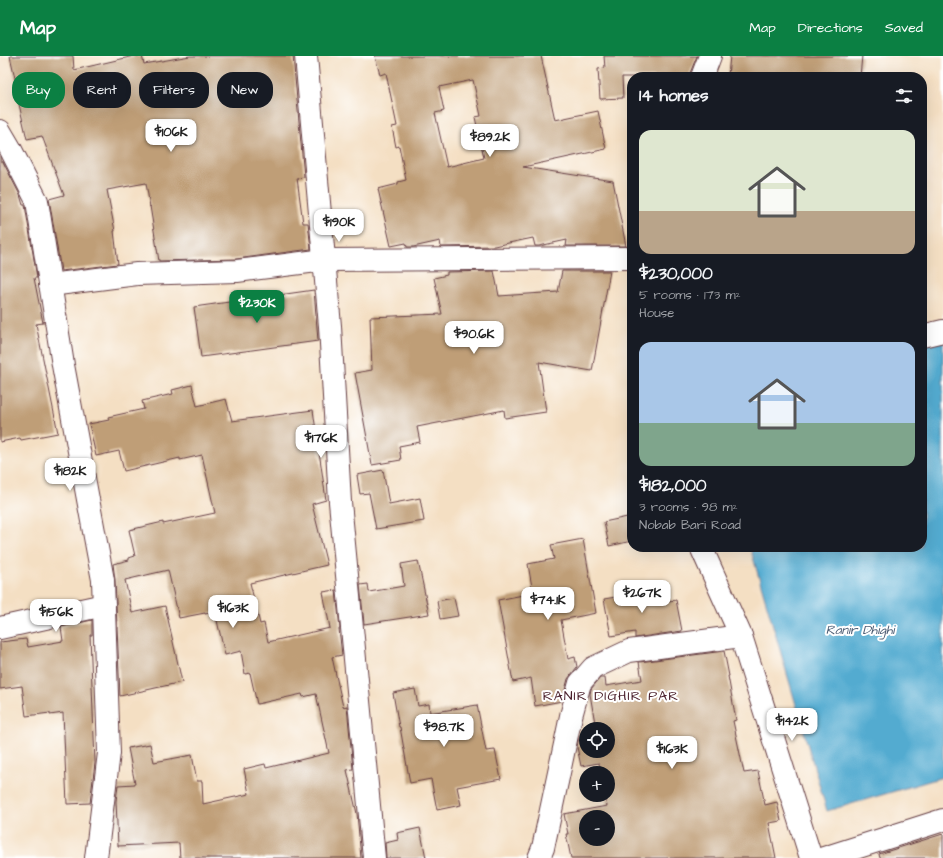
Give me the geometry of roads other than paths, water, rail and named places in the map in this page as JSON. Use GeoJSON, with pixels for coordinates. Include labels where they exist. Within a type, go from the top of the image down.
{"type":"FeatureCollection","features":[{"type":"Feature","properties":{"kind":"street"},"geometry":{"type":"LineString","coordinates":[[306,56],[325,260],[340,502],[374,858]]}},
{"type":"Feature","properties":{"kind":"street"},"geometry":{"type":"LineString","coordinates":[[704,72],[710,56]]}},
{"type":"Feature","properties":{"kind":"street"},"geometry":{"type":"LineString","coordinates":[[0,131],[37,201],[63,366],[103,580],[109,753],[96,858]]}},
{"type":"Feature","properties":{"kind":"street"},"geometry":{"type":"LineString","coordinates":[[50,285],[137,274],[237,271],[325,260],[627,258]]}},
{"type":"Feature","properties":{"kind":"street"},"geometry":{"type":"LineString","coordinates":[[927,335],[943,331]]}},
{"type":"Feature","properties":{"kind":"street"},"geometry":{"type":"LineString","coordinates":[[703,552],[741,636],[811,858]]}},
{"type":"Feature","properties":{"kind":"street"},"geometry":{"type":"LineString","coordinates":[[0,628],[104,605]]}},
{"type":"Feature","properties":{"kind":"street"},"geometry":{"type":"LineString","coordinates":[[539,858],[543,848],[571,716],[580,683],[594,668],[629,651],[741,636]]}},
{"type":"Feature","properties":{"kind":"street"},"geometry":{"type":"LineString","coordinates":[[824,858],[943,820]]}},
{"type":"Feature","properties":{"kind":"water","name":"Ranir Dhighi"},"geometry":{"type":"Polygon","coordinates":[[[943,336],[943,777],[827,811],[751,552],[927,552],[927,341],[943,336]]]}},
{"type":"Feature","properties":{"kind":"district","name":"RANIR DIGHIR PAR"},"geometry":{"type":"Point","coordinates":[611,696]}}]}
